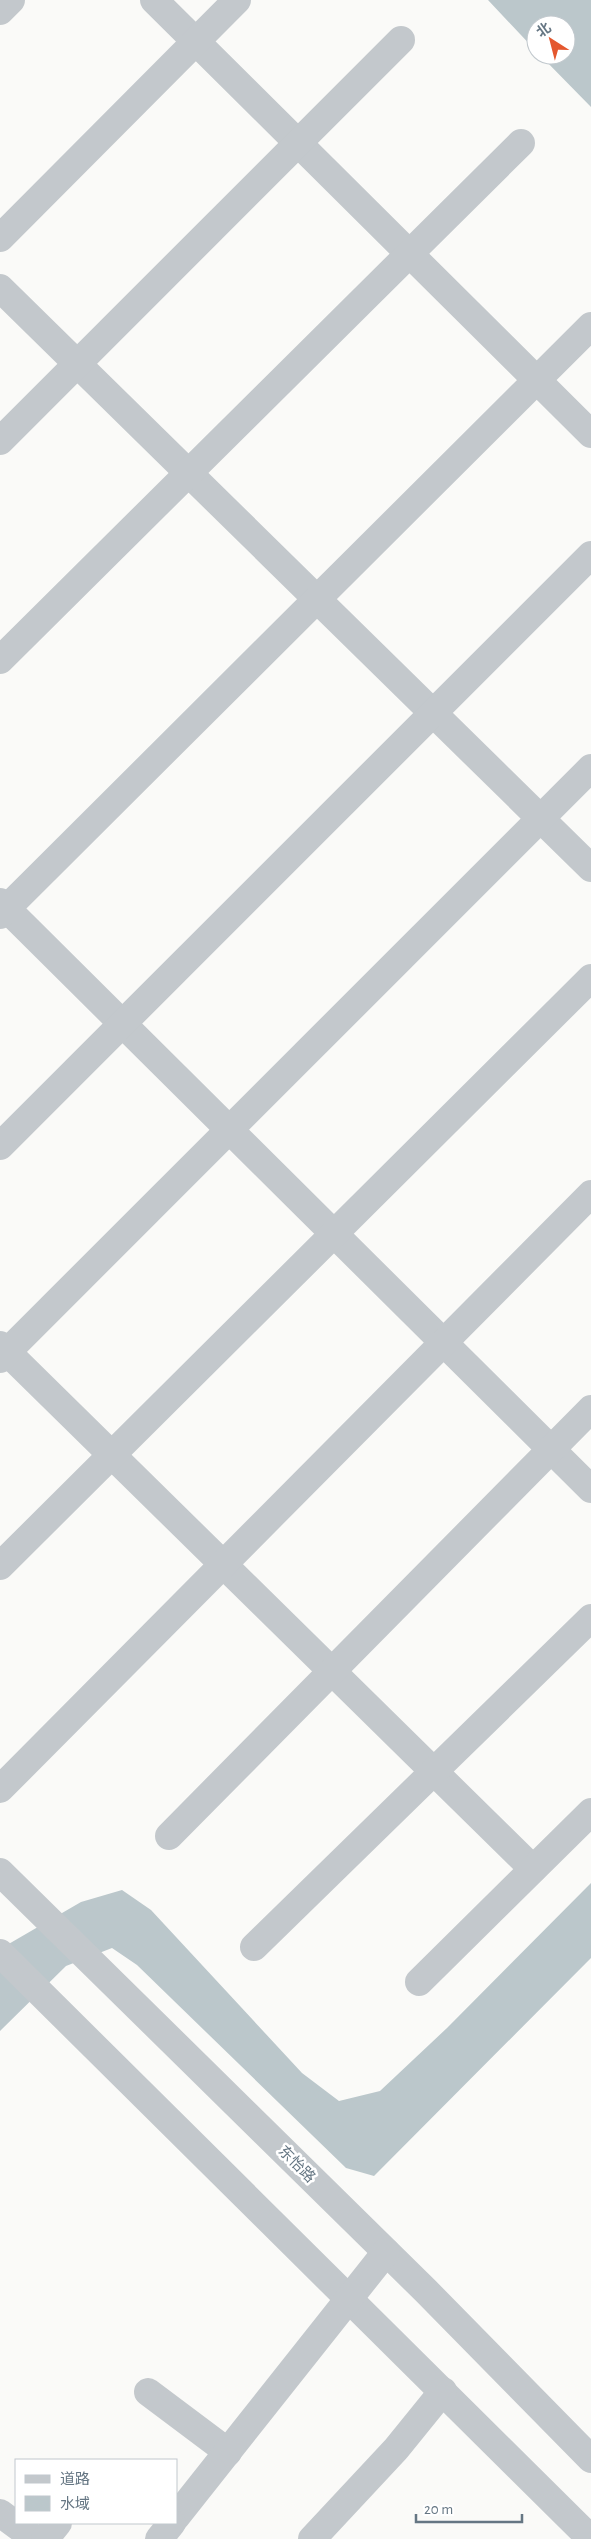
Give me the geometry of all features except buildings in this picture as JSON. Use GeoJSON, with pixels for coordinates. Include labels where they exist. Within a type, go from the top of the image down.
{"type":"FeatureCollection","features":[{"type":"Feature","properties":{"kind":"street"},"geometry":{"type":"LineString","coordinates":[[0,11],[11,0]]}},
{"type":"Feature","properties":{"kind":"street"},"geometry":{"type":"LineString","coordinates":[[154,0],[591,434]]}},
{"type":"Feature","properties":{"kind":"street"},"geometry":{"type":"LineString","coordinates":[[0,238],[237,0]]}},
{"type":"Feature","properties":{"kind":"street"},"geometry":{"type":"LineString","coordinates":[[0,441],[401,40]]}},
{"type":"Feature","properties":{"kind":"street"},"geometry":{"type":"LineString","coordinates":[[0,660],[521,143]]}},
{"type":"Feature","properties":{"kind":"street"},"geometry":{"type":"LineString","coordinates":[[0,288],[591,868]]}},
{"type":"Feature","properties":{"kind":"street"},"geometry":{"type":"LineString","coordinates":[[591,326],[2,909],[229,1129],[591,1489]]}},
{"type":"Feature","properties":{"kind":"street"},"geometry":{"type":"LineString","coordinates":[[0,1146],[591,555]]}},
{"type":"Feature","properties":{"kind":"street"},"geometry":{"type":"LineString","coordinates":[[533,1869],[112,1455],[2,1352],[591,768]]}},
{"type":"Feature","properties":{"kind":"street"},"geometry":{"type":"LineString","coordinates":[[0,1566],[591,978]]}},
{"type":"Feature","properties":{"kind":"street"},"geometry":{"type":"LineString","coordinates":[[0,1788],[591,1194]]}},
{"type":"Feature","properties":{"kind":"street"},"geometry":{"type":"LineString","coordinates":[[169,1836],[591,1409]]}},
{"type":"Feature","properties":{"kind":"street"},"geometry":{"type":"LineString","coordinates":[[254,1947],[591,1618]]}},
{"type":"Feature","properties":{"kind":"street"},"geometry":{"type":"LineString","coordinates":[[419,1982],[591,1812]]}},
{"type":"Feature","properties":{"kind":"street","name":"东怡路"},"geometry":{"type":"LineString","coordinates":[[0,1872],[386,2252],[591,2459]]}},
{"type":"Feature","properties":{"kind":"street"},"geometry":{"type":"LineString","coordinates":[[0,1953],[444,2391],[591,2539]]}},
{"type":"Feature","properties":{"kind":"street"},"geometry":{"type":"LineString","coordinates":[[178,2514],[386,2252]]}},
{"type":"Feature","properties":{"kind":"street"},"geometry":{"type":"LineString","coordinates":[[312,2539],[396,2449],[444,2391]]}},
{"type":"Feature","properties":{"kind":"street"},"geometry":{"type":"LineString","coordinates":[[148,2392],[228,2452]]}},
{"type":"Feature","properties":{"kind":"street"},"geometry":{"type":"LineString","coordinates":[[0,2513],[35,2539]]}},
{"type":"Feature","properties":{"kind":"street"},"geometry":{"type":"LineString","coordinates":[[45,2539],[57,2524]]}},
{"type":"Feature","properties":{"kind":"street"},"geometry":{"type":"LineString","coordinates":[[159,2539],[171,2524]]}},
{"type":"Feature","properties":{"kind":"water"},"geometry":{"type":"Polygon","coordinates":[[[488,0],[591,0],[591,107],[550,65],[576,65],[576,15],[526,15],[526,40],[488,0]]]}},
{"type":"Feature","properties":{"kind":"water"},"geometry":{"type":"Polygon","coordinates":[[[591,1883],[591,1958],[374,2176],[346,2168],[137,1965],[112,1948],[66,1966],[0,2031],[0,1949],[81,1902],[122,1890],[151,1910],[302,2073],[339,2101],[380,2091],[447,2028],[591,1883]]]}}]}
